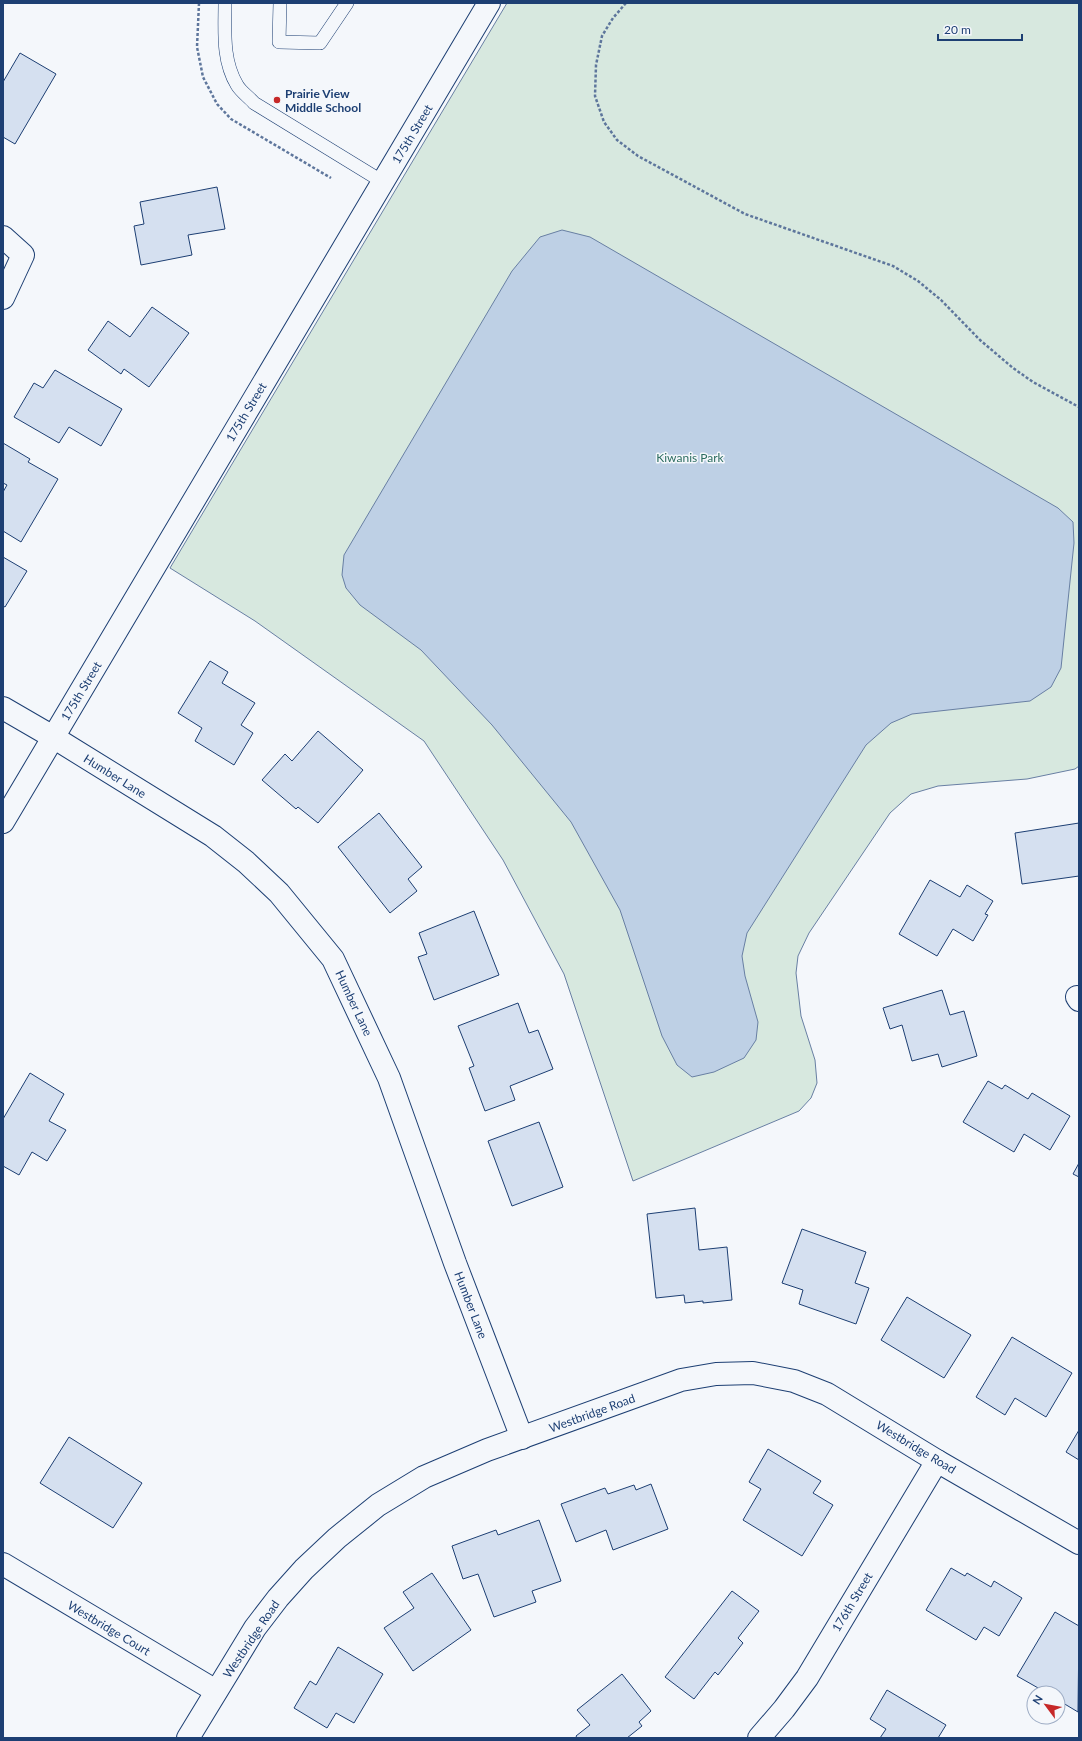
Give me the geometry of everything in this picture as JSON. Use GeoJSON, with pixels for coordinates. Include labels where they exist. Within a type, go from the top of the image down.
{"type":"FeatureCollection","features":[{"type":"Feature","properties":{"kind":"street","name":"175th Street"},"geometry":{"type":"LineString","coordinates":[[3,822],[489,3]]}},
{"type":"Feature","properties":{"kind":"street"},"geometry":{"type":"LineString","coordinates":[[3,237],[23,255],[3,298]]}},
{"type":"Feature","properties":{"kind":"street","name":"Humber Lane"},"geometry":{"type":"LineString","coordinates":[[3,708],[53,737],[213,836],[279,893],[333,959],[389,1078],[455,1264],[522,1438]]}},
{"type":"Feature","properties":{"kind":"street","name":"Westbridge Road"},"geometry":{"type":"LineString","coordinates":[[188,1738],[255,1628],[278,1598],[304,1569],[337,1538],[378,1505],[424,1477],[487,1450],[681,1380],[716,1374],[753,1373],[794,1381],[827,1394],[937,1461],[1079,1543]]}},
{"type":"Feature","properties":{"kind":"street","name":"176th Street"},"geometry":{"type":"LineString","coordinates":[[759,1738],[784,1709],[806,1678],[937,1461]]}},
{"type":"Feature","properties":{"kind":"street","name":"Westbridge Court"},"geometry":{"type":"LineString","coordinates":[[3,1564],[216,1691]]}},
{"type":"Feature","properties":{"kind":"lane"},"geometry":{"type":"LineString","coordinates":[[225,3],[225,42],[229,69],[238,86],[254,103],[383,182]]}},
{"type":"Feature","properties":{"kind":"lane"},"geometry":{"type":"LineString","coordinates":[[280,3],[279,42],[320,43],[347,3]]}},
{"type":"Feature","properties":{"kind":"path"},"geometry":{"type":"LineString","coordinates":[[626,3],[613,18],[602,36],[596,65],[595,96],[604,122],[617,140],[638,156],[744,214],[893,266],[918,281],[941,300],[980,340],[1012,368],[1033,382],[1079,407]]}},
{"type":"Feature","properties":{"kind":"green space","name":"Kiwanis Park"},"geometry":{"type":"Polygon","coordinates":[[[507,3],[1079,3],[1079,766],[1075,769],[1027,779],[938,786],[911,794],[890,813],[809,933],[798,956],[796,973],[801,1016],[815,1060],[817,1083],[811,1098],[799,1111],[633,1181],[564,974],[503,860],[424,741],[255,621],[170,568],[507,3]]]}},
{"type":"Feature","properties":{"kind":"water"},"geometry":{"type":"Polygon","coordinates":[[[562,230],[590,237],[1058,508],[1073,522],[1074,543],[1061,668],[1051,687],[1030,701],[912,714],[891,723],[866,745],[747,933],[742,956],[745,976],[758,1022],[756,1040],[744,1058],[714,1072],[692,1077],[677,1065],[662,1036],[620,910],[571,822],[492,725],[421,650],[360,605],[346,588],[342,575],[344,555],[512,271],[540,237],[562,230]]]}},
{"type":"Feature","properties":{"kind":"building"},"geometry":{"type":"Polygon","coordinates":[[[20,53],[56,74],[15,144],[3,137],[3,82],[20,53]]]}},
{"type":"Feature","properties":{"kind":"building"},"geometry":{"type":"Polygon","coordinates":[[[217,187],[225,229],[188,235],[192,255],[141,265],[134,226],[144,224],[140,202],[217,187]]]}},
{"type":"Feature","properties":{"kind":"building"},"geometry":{"type":"Polygon","coordinates":[[[152,307],[189,333],[149,387],[124,369],[121,374],[88,350],[108,321],[130,337],[152,307]]]}},
{"type":"Feature","properties":{"kind":"building"},"geometry":{"type":"Polygon","coordinates":[[[55,370],[122,409],[101,446],[69,427],[59,443],[14,417],[34,383],[43,388],[55,370]]]}},
{"type":"Feature","properties":{"kind":"building"},"geometry":{"type":"Polygon","coordinates":[[[3,443],[30,459],[28,462],[58,479],[21,542],[3,531],[3,492],[7,485],[3,483],[3,443]]]}},
{"type":"Feature","properties":{"kind":"building"},"geometry":{"type":"Polygon","coordinates":[[[3,557],[27,571],[5,607],[3,606],[3,557]]]}},
{"type":"Feature","properties":{"kind":"building"},"geometry":{"type":"Polygon","coordinates":[[[210,661],[228,672],[222,683],[255,703],[241,725],[253,733],[234,765],[195,741],[202,728],[178,713],[210,661]]]}},
{"type":"Feature","properties":{"kind":"building"},"geometry":{"type":"Polygon","coordinates":[[[318,731],[363,770],[318,823],[298,807],[296,809],[262,780],[285,754],[292,761],[318,731]]]}},
{"type":"Feature","properties":{"kind":"building"},"geometry":{"type":"Polygon","coordinates":[[[379,813],[422,867],[408,879],[417,891],[390,913],[338,847],[379,813]]]}},
{"type":"Feature","properties":{"kind":"building"},"geometry":{"type":"Polygon","coordinates":[[[1079,823],[1079,876],[1022,884],[1015,833],[1079,823]]]}},
{"type":"Feature","properties":{"kind":"building"},"geometry":{"type":"Polygon","coordinates":[[[930,880],[960,897],[967,885],[993,901],[985,914],[988,915],[973,941],[953,929],[937,956],[899,934],[930,880]]]}},
{"type":"Feature","properties":{"kind":"building"},"geometry":{"type":"Polygon","coordinates":[[[474,911],[499,975],[434,1000],[418,957],[427,954],[419,933],[474,911]]]}},
{"type":"Feature","properties":{"kind":"building"},"geometry":{"type":"Polygon","coordinates":[[[942,990],[950,1015],[964,1011],[977,1056],[942,1067],[938,1054],[912,1061],[902,1025],[890,1029],[883,1008],[942,990]]]}},
{"type":"Feature","properties":{"kind":"building"},"geometry":{"type":"Polygon","coordinates":[[[518,1003],[529,1033],[538,1030],[553,1069],[510,1086],[515,1100],[485,1111],[469,1068],[474,1066],[458,1026],[518,1003]]]}},
{"type":"Feature","properties":{"kind":"building"},"geometry":{"type":"Polygon","coordinates":[[[30,1073],[64,1094],[49,1121],[66,1130],[47,1161],[32,1152],[19,1175],[3,1166],[3,1119],[30,1073]]]}},
{"type":"Feature","properties":{"kind":"building"},"geometry":{"type":"Polygon","coordinates":[[[988,1081],[1002,1089],[1005,1085],[1028,1099],[1032,1093],[1070,1116],[1050,1150],[1024,1134],[1014,1152],[963,1122],[988,1081]]]}},
{"type":"Feature","properties":{"kind":"building"},"geometry":{"type":"Polygon","coordinates":[[[539,1122],[563,1187],[512,1206],[488,1141],[539,1122]]]}},
{"type":"Feature","properties":{"kind":"building"},"geometry":{"type":"Polygon","coordinates":[[[1079,1163],[1079,1177],[1073,1174],[1079,1163]]]}},
{"type":"Feature","properties":{"kind":"building"},"geometry":{"type":"Polygon","coordinates":[[[695,1208],[699,1250],[727,1247],[732,1300],[685,1303],[684,1295],[656,1298],[647,1214],[695,1208]]]}},
{"type":"Feature","properties":{"kind":"building"},"geometry":{"type":"Polygon","coordinates":[[[802,1229],[866,1252],[855,1283],[869,1288],[856,1324],[799,1304],[803,1290],[782,1283],[802,1229]]]}},
{"type":"Feature","properties":{"kind":"building"},"geometry":{"type":"Polygon","coordinates":[[[907,1297],[971,1335],[944,1378],[881,1340],[907,1297]]]}},
{"type":"Feature","properties":{"kind":"building"},"geometry":{"type":"Polygon","coordinates":[[[1012,1337],[1072,1373],[1046,1417],[1015,1398],[1005,1415],[976,1397],[1012,1337]]]}},
{"type":"Feature","properties":{"kind":"building"},"geometry":{"type":"Polygon","coordinates":[[[1079,1430],[1079,1460],[1066,1452],[1079,1430]]]}},
{"type":"Feature","properties":{"kind":"building"},"geometry":{"type":"Polygon","coordinates":[[[69,1437],[142,1483],[113,1528],[40,1483],[69,1437]]]}},
{"type":"Feature","properties":{"kind":"building"},"geometry":{"type":"Polygon","coordinates":[[[768,1449],[821,1481],[813,1493],[833,1505],[802,1556],[743,1520],[761,1489],[749,1482],[768,1449]]]}},
{"type":"Feature","properties":{"kind":"building"},"geometry":{"type":"Polygon","coordinates":[[[651,1484],[668,1529],[613,1550],[606,1530],[576,1542],[561,1504],[605,1488],[608,1494],[634,1485],[636,1490],[651,1484]]]}},
{"type":"Feature","properties":{"kind":"building"},"geometry":{"type":"Polygon","coordinates":[[[539,1520],[561,1581],[532,1591],[536,1602],[494,1617],[478,1574],[463,1579],[452,1546],[496,1530],[498,1535],[539,1520]]]}},
{"type":"Feature","properties":{"kind":"building"},"geometry":{"type":"Polygon","coordinates":[[[951,1568],[965,1576],[967,1573],[991,1587],[994,1581],[1022,1598],[999,1636],[984,1627],[976,1640],[926,1610],[951,1568]]]}},
{"type":"Feature","properties":{"kind":"building"},"geometry":{"type":"Polygon","coordinates":[[[432,1573],[471,1630],[413,1671],[384,1628],[414,1608],[403,1592],[432,1573]]]}},
{"type":"Feature","properties":{"kind":"building"},"geometry":{"type":"Polygon","coordinates":[[[732,1591],[759,1611],[738,1638],[743,1643],[718,1675],[715,1672],[694,1699],[665,1677],[732,1591]]]}},
{"type":"Feature","properties":{"kind":"building"},"geometry":{"type":"Polygon","coordinates":[[[1055,1612],[1079,1626],[1078,1712],[1066,1705],[1066,1685],[1033,1685],[1017,1676],[1055,1612]]]}},
{"type":"Feature","properties":{"kind":"building"},"geometry":{"type":"Polygon","coordinates":[[[338,1647],[383,1674],[354,1723],[336,1713],[327,1728],[294,1708],[310,1681],[316,1685],[338,1647]]]}},
{"type":"Feature","properties":{"kind":"building"},"geometry":{"type":"Polygon","coordinates":[[[622,1674],[651,1711],[639,1722],[642,1726],[627,1738],[577,1738],[576,1736],[590,1725],[577,1710],[622,1674]]]}},
{"type":"Feature","properties":{"kind":"building"},"geometry":{"type":"Polygon","coordinates":[[[887,1690],[946,1725],[938,1738],[880,1738],[886,1729],[870,1719],[887,1690]]]}},
{"type":"Feature","properties":{"kind":"place","name":"Prairie View Middle School"},"geometry":{"type":"Point","coordinates":[277,100]}}]}
